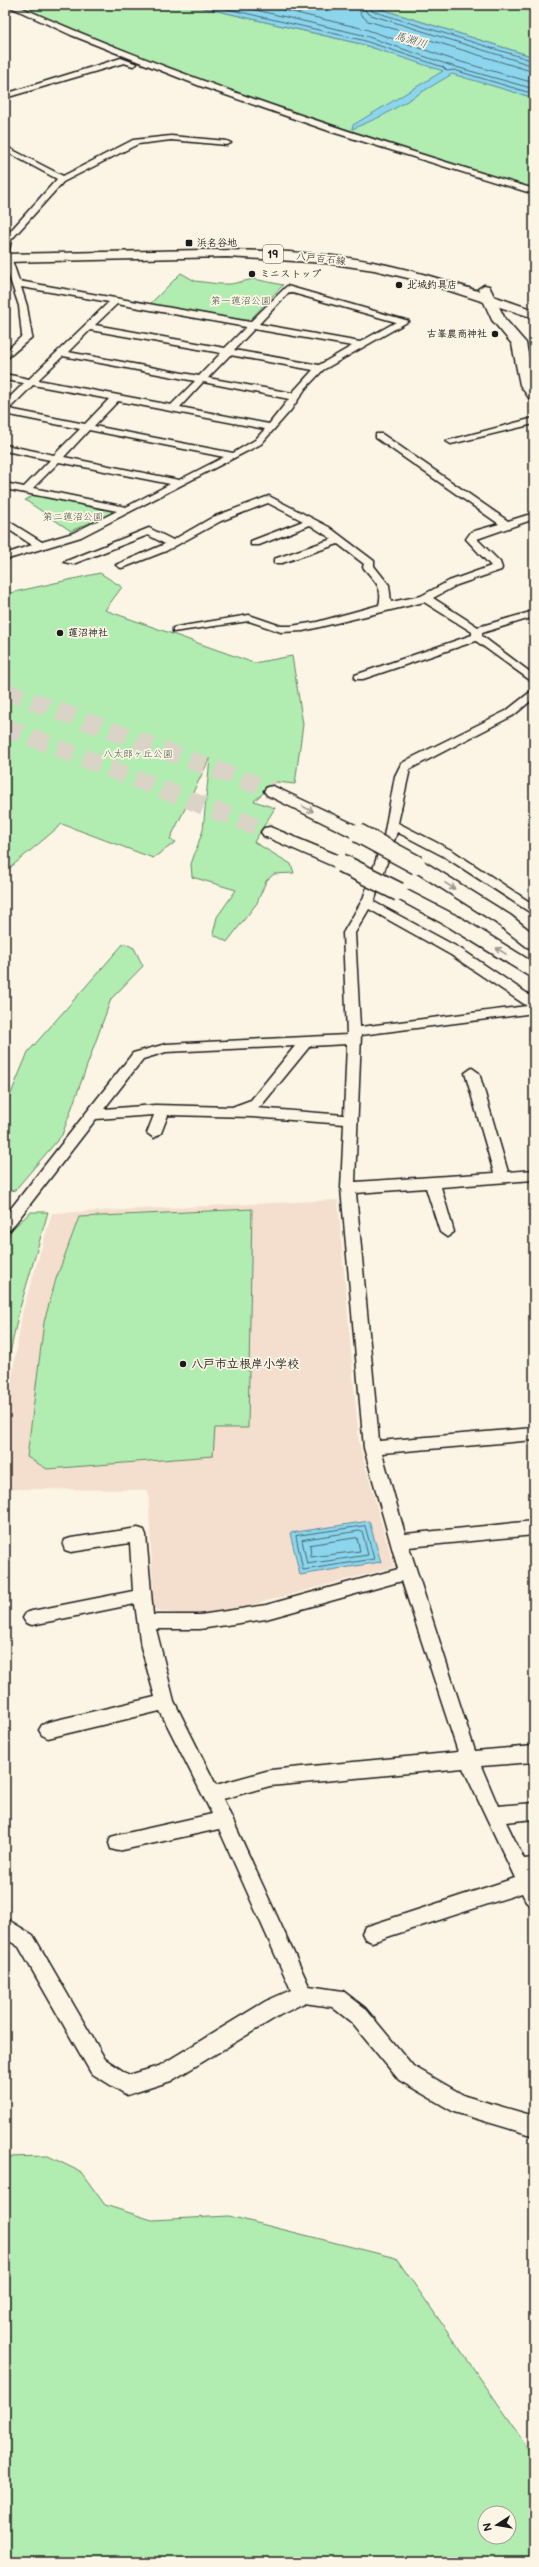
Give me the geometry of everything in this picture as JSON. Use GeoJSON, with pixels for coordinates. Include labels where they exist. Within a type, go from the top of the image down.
{"type":"FeatureCollection","features":[{"type":"Feature","properties":{"kind":"street"},"geometry":{"type":"LineString","coordinates":[[10,5],[131,58],[254,104],[356,138],[534,192]]}},
{"type":"Feature","properties":{"kind":"street"},"geometry":{"type":"LineString","coordinates":[[5,96],[124,60],[196,89],[254,104]]}},
{"type":"Feature","properties":{"kind":"street"},"geometry":{"type":"LineString","coordinates":[[5,357],[27,337],[23,306],[6,254],[7,240],[40,200],[62,179],[136,142],[172,138],[227,143]]}},
{"type":"Feature","properties":{"kind":"street"},"geometry":{"type":"LineString","coordinates":[[5,148],[62,179]]}},
{"type":"Feature","properties":{"kind":"street","name":"八戸百石線"},"geometry":{"type":"LineString","coordinates":[[6,254],[265,254],[314,258],[352,262],[403,273],[534,306]]}},
{"type":"Feature","properties":{"kind":"street"},"geometry":{"type":"LineString","coordinates":[[16,283],[251,324],[361,345]]}},
{"type":"Feature","properties":{"kind":"street"},"geometry":{"type":"LineString","coordinates":[[5,557],[77,535],[234,456],[258,442],[296,397],[301,387],[320,368],[404,321],[287,289],[251,324],[174,408]]}},
{"type":"Feature","properties":{"kind":"street"},"geometry":{"type":"LineString","coordinates":[[485,294],[499,320],[519,343],[528,385],[534,395]]}},
{"type":"Feature","properties":{"kind":"street","name":"八戸百石線"},"geometry":{"type":"LineString","coordinates":[[485,294],[534,314]]}},
{"type":"Feature","properties":{"kind":"street"},"geometry":{"type":"LineString","coordinates":[[5,407],[115,301]]}},
{"type":"Feature","properties":{"kind":"street"},"geometry":{"type":"LineString","coordinates":[[89,327],[320,368]]}},
{"type":"Feature","properties":{"kind":"street"},"geometry":{"type":"LineString","coordinates":[[61,353],[296,397]]}},
{"type":"Feature","properties":{"kind":"street"},"geometry":{"type":"LineString","coordinates":[[5,377],[272,427]]}},
{"type":"Feature","properties":{"kind":"street"},"geometry":{"type":"LineString","coordinates":[[26,490],[116,397]]}},
{"type":"Feature","properties":{"kind":"street"},"geometry":{"type":"LineString","coordinates":[[5,411],[234,456]]}},
{"type":"Feature","properties":{"kind":"street"},"geometry":{"type":"LineString","coordinates":[[451,441],[534,421]]}},
{"type":"Feature","properties":{"kind":"street"},"geometry":{"type":"LineString","coordinates":[[379,436],[506,524]]}},
{"type":"Feature","properties":{"kind":"street"},"geometry":{"type":"LineString","coordinates":[[5,448],[180,483]]}},
{"type":"Feature","properties":{"kind":"street"},"geometry":{"type":"LineString","coordinates":[[5,486],[128,510]]}},
{"type":"Feature","properties":{"kind":"street"},"geometry":{"type":"LineString","coordinates":[[121,565],[200,530],[217,519],[269,499],[312,522],[340,540],[370,563],[368,567],[379,576],[387,589],[388,596],[384,607]]}},
{"type":"Feature","properties":{"kind":"street"},"geometry":{"type":"LineString","coordinates":[[177,630],[249,618],[258,618],[280,629],[292,629],[337,620],[384,607],[409,603],[425,598],[453,583],[497,568],[496,564],[470,539],[475,534],[534,516]]}},
{"type":"Feature","properties":{"kind":"street"},"geometry":{"type":"LineString","coordinates":[[5,522],[40,546]]}},
{"type":"Feature","properties":{"kind":"street"},"geometry":{"type":"LineString","coordinates":[[254,543],[312,522]]}},
{"type":"Feature","properties":{"kind":"street"},"geometry":{"type":"LineString","coordinates":[[69,562],[149,531],[171,543]]}},
{"type":"Feature","properties":{"kind":"street"},"geometry":{"type":"LineString","coordinates":[[278,561],[340,540]]}},
{"type":"Feature","properties":{"kind":"street"},"geometry":{"type":"LineString","coordinates":[[425,598],[477,634],[534,680]]}},
{"type":"Feature","properties":{"kind":"street"},"geometry":{"type":"LineString","coordinates":[[359,677],[534,614]]}},
{"type":"Feature","properties":{"kind":"street"},"geometry":{"type":"LineString","coordinates":[[372,1933],[528,1879],[493,1815],[469,1760],[398,1541],[372,1448],[348,1188],[349,1120],[353,1036],[349,933],[368,902],[392,825],[404,767],[510,713],[534,692]]}},
{"type":"Feature","properties":{"kind":"street"},"geometry":{"type":"LineString","coordinates":[[273,791],[358,833],[417,865],[503,919],[534,943]]}},
{"type":"Feature","properties":{"kind":"street"},"geometry":{"type":"LineString","coordinates":[[392,825],[449,854],[534,911]]}},
{"type":"Feature","properties":{"kind":"street"},"geometry":{"type":"LineString","coordinates":[[270,832],[341,863],[399,892],[456,923],[534,972]]}},
{"type":"Feature","properties":{"kind":"street"},"geometry":{"type":"LineString","coordinates":[[368,902],[456,952],[534,1004]]}},
{"type":"Feature","properties":{"kind":"street"},"geometry":{"type":"LineString","coordinates":[[5,1226],[91,1114],[138,1056],[166,1048],[353,1036],[534,1010]]}},
{"type":"Feature","properties":{"kind":"street"},"geometry":{"type":"LineString","coordinates":[[231,1111],[256,1103],[307,1040]]}},
{"type":"Feature","properties":{"kind":"street"},"geometry":{"type":"LineString","coordinates":[[472,1073],[502,1177]]}},
{"type":"Feature","properties":{"kind":"street"},"geometry":{"type":"LineString","coordinates":[[91,1114],[124,1110],[231,1111],[349,1120]]}},
{"type":"Feature","properties":{"kind":"street"},"geometry":{"type":"LineString","coordinates":[[154,1133],[162,1111]]}},
{"type":"Feature","properties":{"kind":"street"},"geometry":{"type":"LineString","coordinates":[[348,1188],[534,1175]]}},
{"type":"Feature","properties":{"kind":"street"},"geometry":{"type":"LineString","coordinates":[[432,1182],[447,1232]]}},
{"type":"Feature","properties":{"kind":"street"},"geometry":{"type":"LineString","coordinates":[[372,1448],[534,1434]]}},
{"type":"Feature","properties":{"kind":"street"},"geometry":{"type":"LineString","coordinates":[[398,1541],[534,1528]]}},
{"type":"Feature","properties":{"kind":"street"},"geometry":{"type":"LineString","coordinates":[[71,1545],[138,1535],[142,1596],[150,1647],[165,1702],[224,1820],[303,1994]]}},
{"type":"Feature","properties":{"kind":"street"},"geometry":{"type":"LineString","coordinates":[[146,1622],[200,1622],[266,1612],[408,1573]]}},
{"type":"Feature","properties":{"kind":"street"},"geometry":{"type":"LineString","coordinates":[[32,1618],[142,1596]]}},
{"type":"Feature","properties":{"kind":"street"},"geometry":{"type":"LineString","coordinates":[[48,1730],[165,1702]]}},
{"type":"Feature","properties":{"kind":"street"},"geometry":{"type":"LineString","coordinates":[[211,1794],[270,1778],[318,1772],[534,1754]]}},
{"type":"Feature","properties":{"kind":"street"},"geometry":{"type":"LineString","coordinates":[[493,1815],[534,1811]]}},
{"type":"Feature","properties":{"kind":"street"},"geometry":{"type":"LineString","coordinates":[[118,1843],[224,1820]]}},
{"type":"Feature","properties":{"kind":"street"},"geometry":{"type":"LineString","coordinates":[[5,1927],[26,1941],[98,2066],[127,2085],[164,2074],[273,2008],[303,1994],[336,1998],[358,2015],[406,2073],[461,2105],[534,2126]]}},
{"type":"Feature","properties":{"kind":"shaded area","name":"八戸市立根岸小学校"},"geometry":{"type":"Polygon","coordinates":[[[338,1200],[359,1443],[394,1567],[252,1605],[186,1616],[154,1609],[148,1490],[5,1489],[5,1420],[23,1309],[52,1213],[338,1200]]]}},
{"type":"Feature","properties":{"kind":"green space"},"geometry":{"type":"Polygon","coordinates":[[[17,5],[192,5],[361,44],[534,98],[534,189],[402,149],[208,84],[80,33],[17,5]]]}},
{"type":"Feature","properties":{"kind":"green space"},"geometry":{"type":"Polygon","coordinates":[[[368,5],[534,5],[534,57],[368,5]]]}},
{"type":"Feature","properties":{"kind":"green space","name":"第一蓮沼公園"},"geometry":{"type":"Polygon","coordinates":[[[181,273],[195,281],[219,284],[231,284],[254,279],[283,285],[250,320],[150,304],[181,273]]]}},
{"type":"Feature","properties":{"kind":"green space","name":"第二蓮沼公園"},"geometry":{"type":"Polygon","coordinates":[[[35,495],[111,511],[112,513],[71,531],[25,500],[35,495]]]}},
{"type":"Feature","properties":{"kind":"green space","name":"八太郎ヶ丘公園"},"geometry":{"type":"Polygon","coordinates":[[[100,573],[122,587],[105,610],[254,663],[292,656],[303,724],[295,784],[276,782],[254,801],[275,808],[254,842],[291,864],[294,873],[274,874],[266,881],[257,903],[227,942],[213,934],[217,917],[236,890],[192,877],[191,864],[203,830],[210,758],[170,839],[176,842],[153,858],[62,824],[5,872],[5,594],[100,573]]]}},
{"type":"Feature","properties":{"kind":"green space"},"geometry":{"type":"Polygon","coordinates":[[[124,943],[134,948],[143,966],[111,999],[62,1135],[15,1190],[5,1192],[5,1108],[28,1052],[124,943]]]}},
{"type":"Feature","properties":{"kind":"green space"},"geometry":{"type":"Polygon","coordinates":[[[252,1209],[248,1428],[215,1428],[213,1456],[47,1469],[27,1457],[44,1322],[56,1279],[79,1217],[252,1209]]]}},
{"type":"Feature","properties":{"kind":"green space"},"geometry":{"type":"Polygon","coordinates":[[[31,1212],[48,1212],[19,1311],[5,1377],[5,1242],[12,1229],[31,1212]]]}},
{"type":"Feature","properties":{"kind":"green space"},"geometry":{"type":"Polygon","coordinates":[[[48,2156],[81,2172],[105,2205],[152,2220],[229,2216],[396,2258],[534,2455],[534,2562],[5,2562],[5,2157],[48,2156]]]}},
{"type":"Feature","properties":{"kind":"water","name":"馬淵川"},"geometry":{"type":"Polygon","coordinates":[[[192,5],[368,5],[534,57],[534,98],[452,74],[382,116],[352,129],[353,125],[443,71],[361,44],[192,5]]]}},
{"type":"Feature","properties":{"kind":"water"},"geometry":{"type":"Polygon","coordinates":[[[369,1521],[381,1562],[300,1575],[290,1533],[369,1521]]]}},
{"type":"Feature","properties":{"kind":"tunnel"},"geometry":{"type":"LineString","coordinates":[[5,691],[273,791]]}},
{"type":"Feature","properties":{"kind":"tunnel"},"geometry":{"type":"LineString","coordinates":[[5,727],[270,832]]}},
{"type":"Feature","properties":{"kind":"place","name":"浜名谷地"},"geometry":{"type":"Point","coordinates":[189,243]}},
{"type":"Feature","properties":{"kind":"place","name":"ミニストップ"},"geometry":{"type":"Point","coordinates":[252,274]}},
{"type":"Feature","properties":{"kind":"place","name":"北城釣具店"},"geometry":{"type":"Point","coordinates":[399,285]}},
{"type":"Feature","properties":{"kind":"place","name":"古峯農商神社"},"geometry":{"type":"Point","coordinates":[495,334]}},
{"type":"Feature","properties":{"kind":"place","name":"蓮沼神社"},"geometry":{"type":"Point","coordinates":[60,633]}},
{"type":"Feature","properties":{"kind":"place","name":"八戸市立根岸小学校"},"geometry":{"type":"Point","coordinates":[183,1364]}}]}
